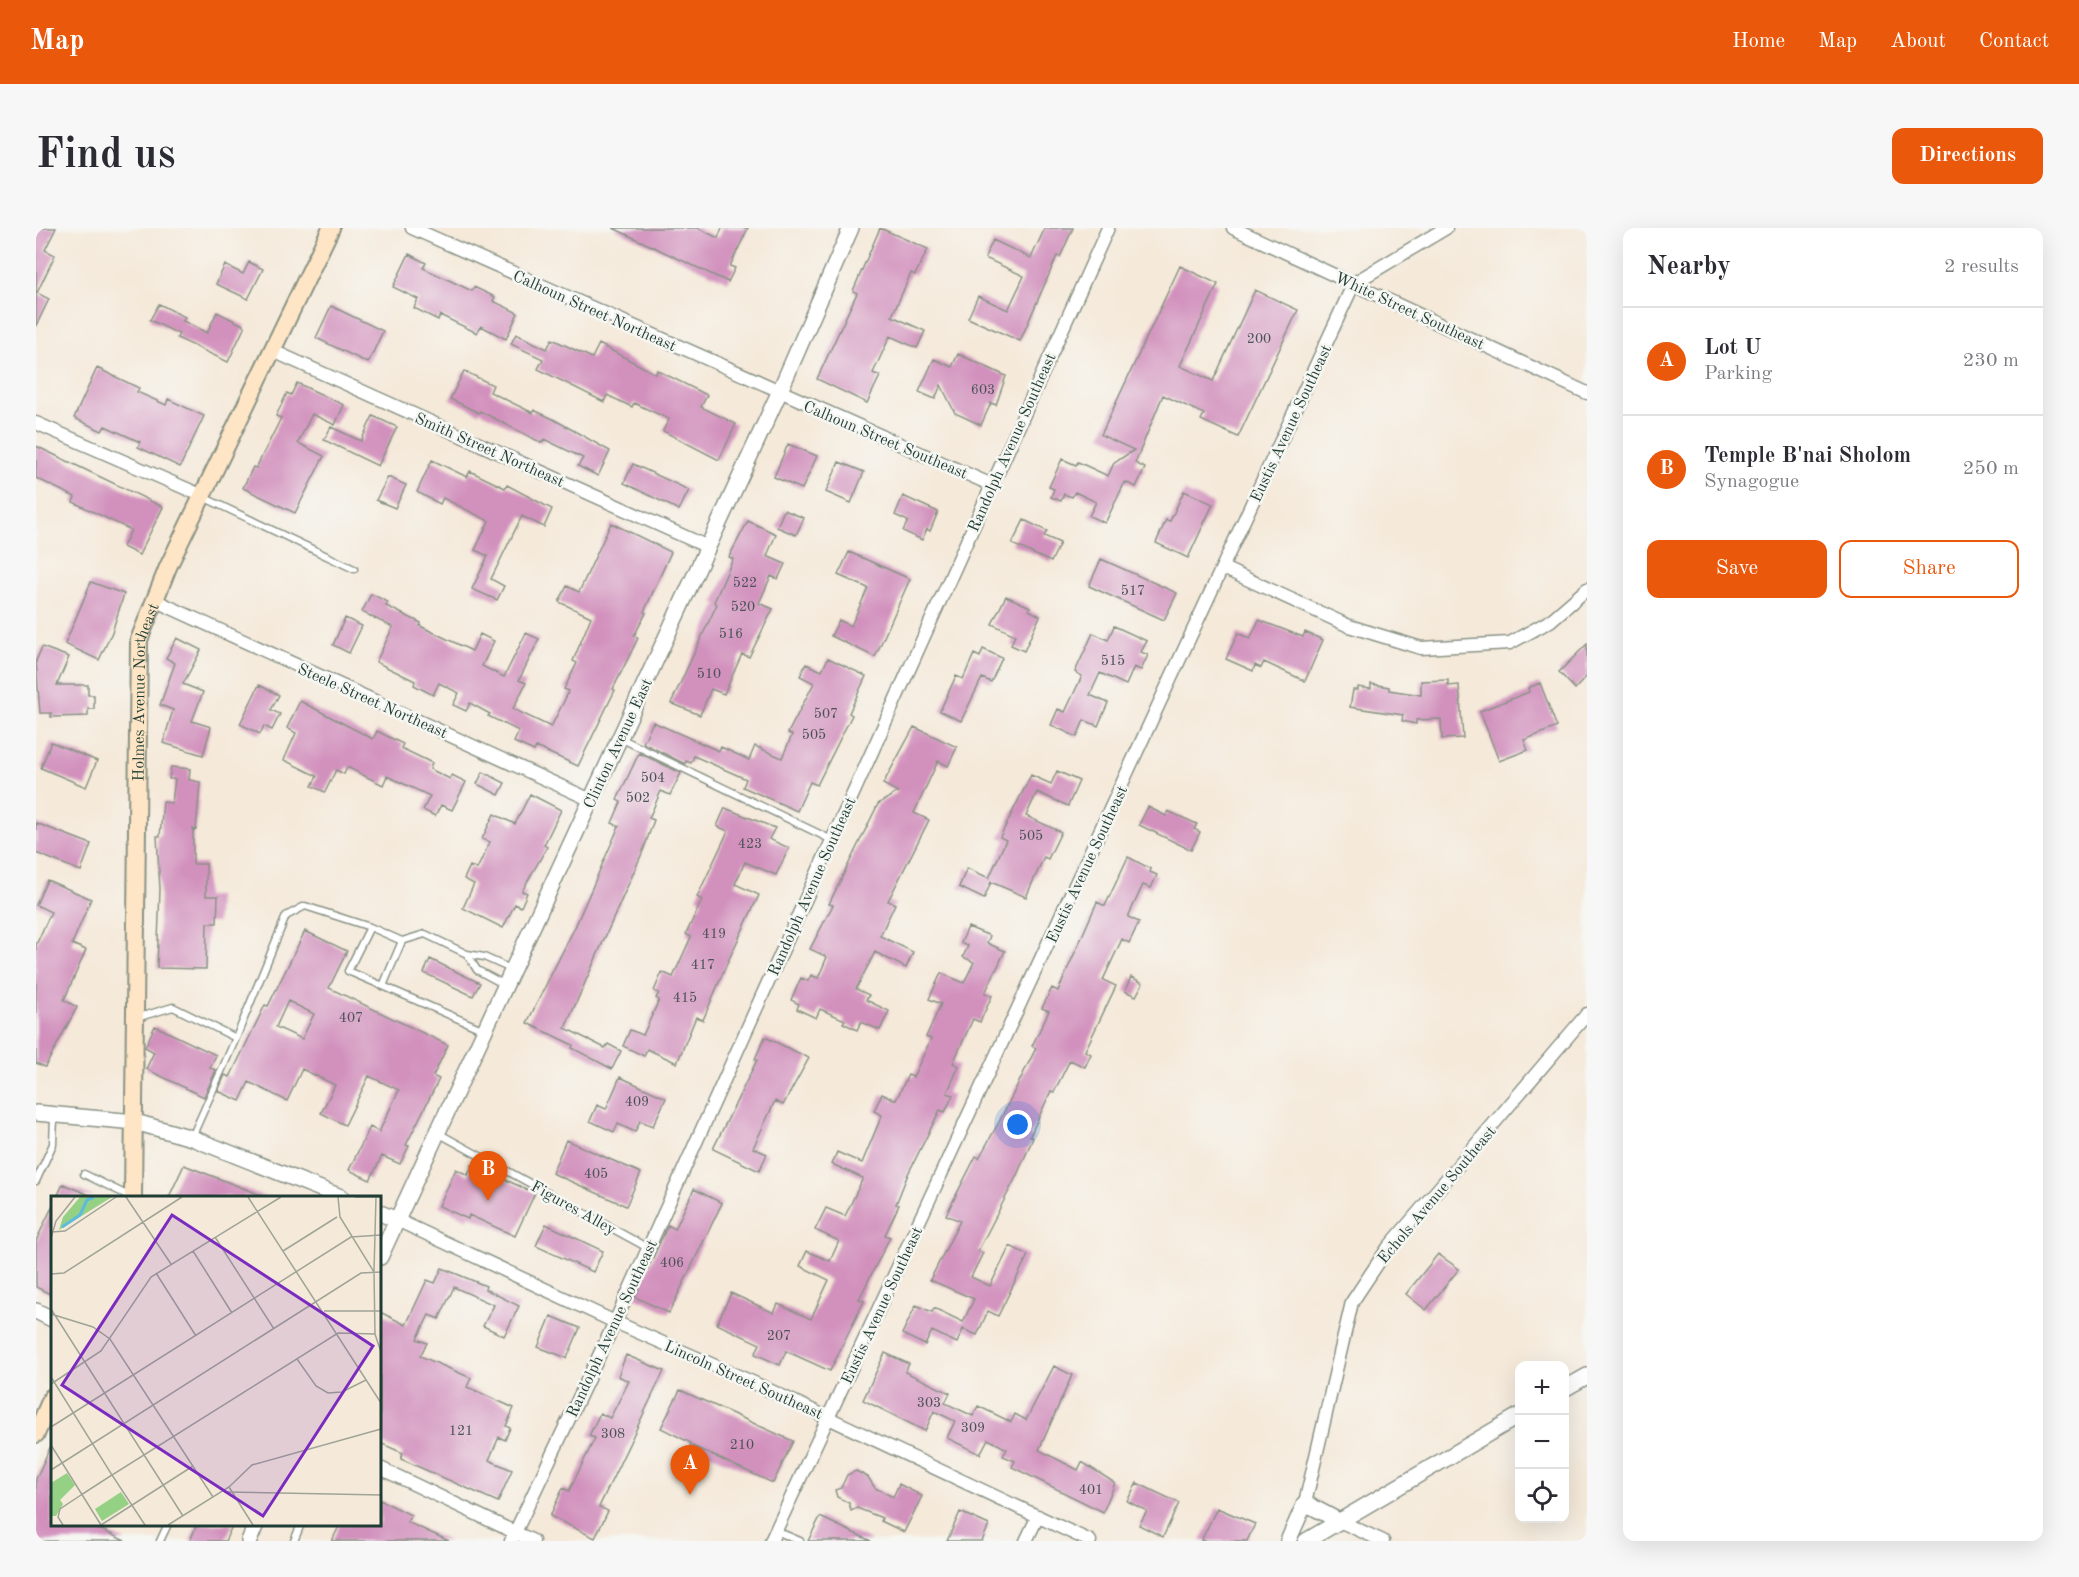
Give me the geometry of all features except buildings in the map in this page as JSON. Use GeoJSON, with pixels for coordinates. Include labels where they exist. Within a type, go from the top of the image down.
{"type":"FeatureCollection","features":[{"type":"Feature","properties":{"kind":"main road","name":"Holmes Avenue Northeast"},"geometry":{"type":"LineString","coordinates":[[132,1196],[135,1122],[139,640],[154,600],[331,228]]}},
{"type":"Feature","properties":{"kind":"main road"},"geometry":{"type":"LineString","coordinates":[[36,1432],[51,1399]]}},
{"type":"Feature","properties":{"kind":"street","name":"Calhoun Street Northeast"},"geometry":{"type":"LineString","coordinates":[[412,228],[779,393]]}},
{"type":"Feature","properties":{"kind":"street","name":"Clinton Avenue East"},"geometry":{"type":"LineString","coordinates":[[381,1255],[779,393],[851,228]]}},
{"type":"Feature","properties":{"kind":"street","name":"Randolph Avenue Southeast"},"geometry":{"type":"LineString","coordinates":[[513,1537],[615,1322],[1108,228]]}},
{"type":"Feature","properties":{"kind":"street","name":"White Street Southeast"},"geometry":{"type":"LineString","coordinates":[[1233,228],[1587,393]]}},
{"type":"Feature","properties":{"kind":"street"},"geometry":{"type":"LineString","coordinates":[[1354,283],[1446,228]]}},
{"type":"Feature","properties":{"kind":"street","name":"Eustis Avenue Southeast"},"geometry":{"type":"LineString","coordinates":[[774,1536],[1354,283]]}},
{"type":"Feature","properties":{"kind":"street","name":"Smith Street Northeast"},"geometry":{"type":"LineString","coordinates":[[273,351],[708,547]]}},
{"type":"Feature","properties":{"kind":"street","name":"Calhoun Street Southeast"},"geometry":{"type":"LineString","coordinates":[[779,393],[992,485]]}},
{"type":"Feature","properties":{"kind":"street"},"geometry":{"type":"LineString","coordinates":[[36,423],[203,496]]}},
{"type":"Feature","properties":{"kind":"street"},"geometry":{"type":"LineString","coordinates":[[1223,568],[1348,626],[1421,648],[1510,643],[1550,621],[1587,589]]}},
{"type":"Feature","properties":{"kind":"street","name":"Steele Street Northeast"},"geometry":{"type":"LineString","coordinates":[[154,600],[591,800]]}},
{"type":"Feature","properties":{"kind":"street","name":"Echols Avenue Southeast"},"geometry":{"type":"LineString","coordinates":[[1305,1503],[1352,1302],[1388,1248],[1587,1014]]}},
{"type":"Feature","properties":{"kind":"street"},"geometry":{"type":"LineString","coordinates":[[36,1113],[135,1122],[192,1138],[338,1196]]}},
{"type":"Feature","properties":{"kind":"street"},"geometry":{"type":"LineString","coordinates":[[381,1213],[397,1220]]}},
{"type":"Feature","properties":{"kind":"street","name":"Lincoln Street Southeast"},"geometry":{"type":"LineString","coordinates":[[397,1220],[615,1322],[829,1418],[1090,1541]]}},
{"type":"Feature","properties":{"kind":"street"},"geometry":{"type":"LineString","coordinates":[[36,1311],[51,1318]]}},
{"type":"Feature","properties":{"kind":"street"},"geometry":{"type":"LineString","coordinates":[[1569,1386],[1587,1376]]}},
{"type":"Feature","properties":{"kind":"street"},"geometry":{"type":"LineString","coordinates":[[1306,1541],[1337,1520],[1515,1418]]}},
{"type":"Feature","properties":{"kind":"street"},"geometry":{"type":"LineString","coordinates":[[381,1469],[513,1537],[533,1541]]}},
{"type":"Feature","properties":{"kind":"street"},"geometry":{"type":"LineString","coordinates":[[1288,1541],[1305,1503],[1383,1541]]}},
{"type":"Feature","properties":{"kind":"street"},"geometry":{"type":"LineString","coordinates":[[1026,1541],[1038,1516]]}},
{"type":"Feature","properties":{"kind":"street"},"geometry":{"type":"LineString","coordinates":[[249,1541],[255,1526]]}},
{"type":"Feature","properties":{"kind":"lane"},"geometry":{"type":"LineString","coordinates":[[203,496],[354,569]]}},
{"type":"Feature","properties":{"kind":"lane"},"geometry":{"type":"LineString","coordinates":[[620,738],[832,840]]}},
{"type":"Feature","properties":{"kind":"lane"},"geometry":{"type":"LineString","coordinates":[[192,1138],[286,916],[305,906],[370,927],[402,941],[425,934],[467,954],[484,957],[513,970]]}},
{"type":"Feature","properties":{"kind":"lane"},"geometry":{"type":"LineString","coordinates":[[370,927],[348,971],[484,1030]]}},
{"type":"Feature","properties":{"kind":"lane"},"geometry":{"type":"LineString","coordinates":[[383,986],[402,941]]}},
{"type":"Feature","properties":{"kind":"lane"},"geometry":{"type":"LineString","coordinates":[[467,954],[477,970],[506,985]]}},
{"type":"Feature","properties":{"kind":"lane"},"geometry":{"type":"LineString","coordinates":[[135,1019],[173,1007],[236,1038]]}},
{"type":"Feature","properties":{"kind":"lane"},"geometry":{"type":"LineString","coordinates":[[36,1181],[53,1144],[54,1114]]}},
{"type":"Feature","properties":{"kind":"lane","name":"Figures Alley"},"geometry":{"type":"LineString","coordinates":[[437,1133],[648,1248]]}},
{"type":"Feature","properties":{"kind":"lane"},"geometry":{"type":"LineString","coordinates":[[84,1174],[130,1196]]}},
{"type":"Feature","properties":{"kind":"lane"},"geometry":{"type":"LineString","coordinates":[[160,1541],[167,1526]]}},
{"type":"Feature","properties":{"kind":"lane"},"geometry":{"type":"LineString","coordinates":[[294,1541],[300,1526]]}},
{"type":"Feature","properties":{"kind":"lane"},"geometry":{"type":"LineString","coordinates":[[774,1536],[800,1541]]}},
{"type":"Feature","properties":{"kind":"place","name":"Temple B'nai Sholom"},"geometry":{"type":"Point","coordinates":[488,1201]}},
{"type":"Feature","properties":{"kind":"place","name":"Lot U"},"geometry":{"type":"Point","coordinates":[690,1495]}}]}
